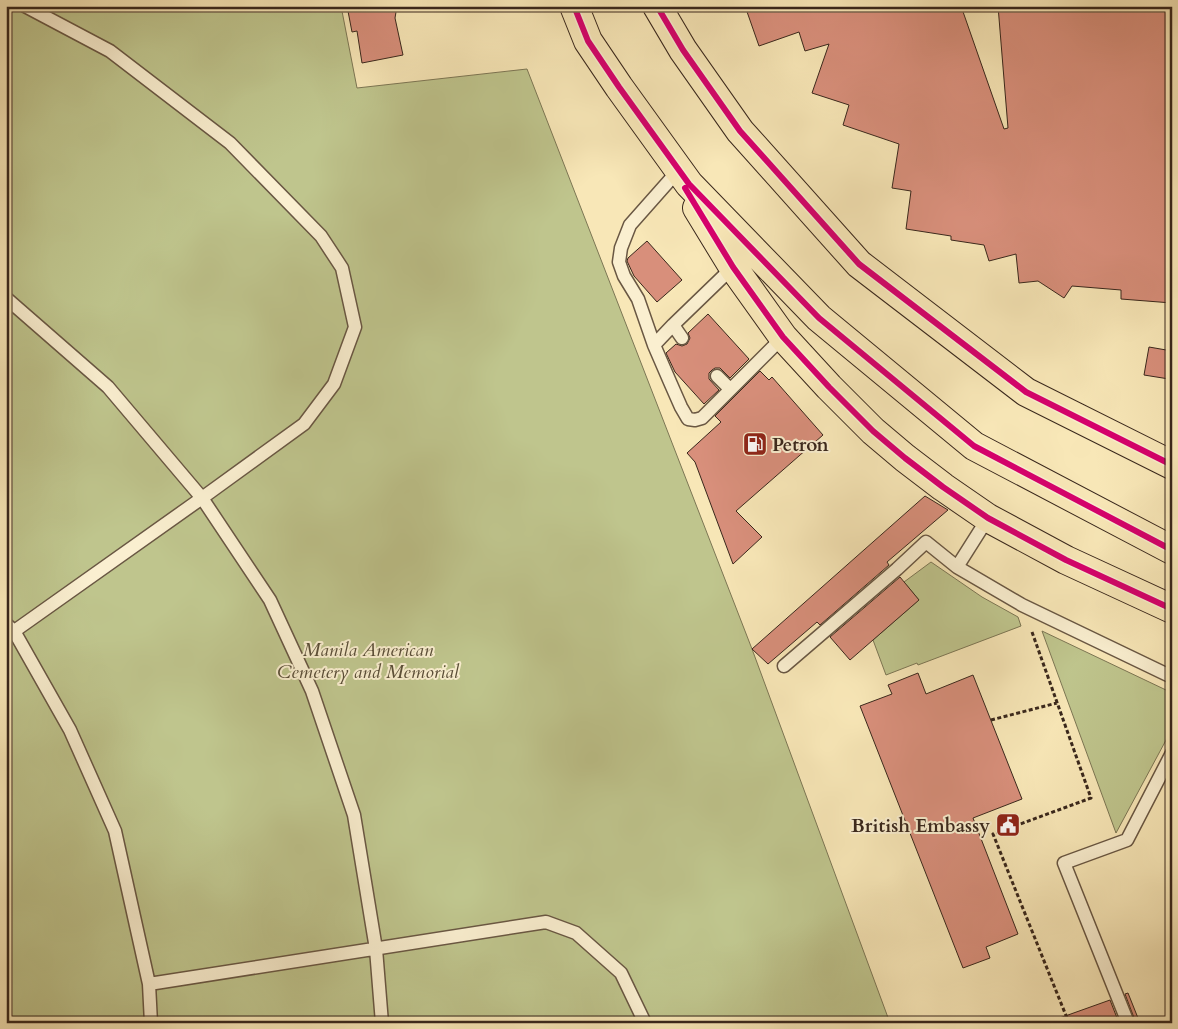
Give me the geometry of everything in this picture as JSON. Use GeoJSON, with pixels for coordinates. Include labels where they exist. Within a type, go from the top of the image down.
{"type":"FeatureCollection","features":[{"type":"Feature","properties":{"kind":"main road"},"geometry":{"type":"LineString","coordinates":[[560,6],[588,41],[689,184],[819,318],[974,446],[1172,550]]}},
{"type":"Feature","properties":{"kind":"main road"},"geometry":{"type":"LineString","coordinates":[[574,6],[588,41]]}},
{"type":"Feature","properties":{"kind":"main road"},"geometry":{"type":"LineString","coordinates":[[657,6],[683,50],[740,131],[859,264],[1026,392],[1172,465]]}},
{"type":"Feature","properties":{"kind":"main road"},"geometry":{"type":"LineString","coordinates":[[662,146],[732,268],[783,337],[829,388],[873,431],[943,487],[988,518],[1066,560],[1172,609]]}},
{"type":"Feature","properties":{"kind":"lane"},"geometry":{"type":"LineString","coordinates":[[25,6],[110,51],[230,143],[321,236],[342,268],[355,327],[334,384],[304,424],[202,498],[9,630],[70,730],[115,831],[149,984],[151,1023]]}},
{"type":"Feature","properties":{"kind":"lane"},"geometry":{"type":"LineString","coordinates":[[676,173],[630,225],[621,248],[619,262],[624,276],[638,299],[654,345],[688,419],[702,418],[783,337]]}},
{"type":"Feature","properties":{"kind":"lane"},"geometry":{"type":"LineString","coordinates":[[654,345],[732,268]]}},
{"type":"Feature","properties":{"kind":"lane"},"geometry":{"type":"LineString","coordinates":[[6,298],[108,387],[202,498],[270,600],[312,691],[354,815],[376,949],[382,1023]]}},
{"type":"Feature","properties":{"kind":"lane"},"geometry":{"type":"LineString","coordinates":[[673,325],[682,338]]}},
{"type":"Feature","properties":{"kind":"lane"},"geometry":{"type":"LineString","coordinates":[[717,376],[730,389]]}},
{"type":"Feature","properties":{"kind":"lane"},"geometry":{"type":"LineString","coordinates":[[957,567],[988,518]]}},
{"type":"Feature","properties":{"kind":"lane"},"geometry":{"type":"LineString","coordinates":[[784,666],[926,542],[957,567],[1022,605],[1172,678]]}},
{"type":"Feature","properties":{"kind":"lane"},"geometry":{"type":"LineString","coordinates":[[1128,1023],[1064,863],[1127,840],[1172,753]]}},
{"type":"Feature","properties":{"kind":"lane"},"geometry":{"type":"LineString","coordinates":[[149,984],[546,922],[576,933],[621,973],[646,1023]]}},
{"type":"Feature","properties":{"kind":"path"},"geometry":{"type":"LineString","coordinates":[[1022,605],[1091,798],[993,834],[1069,1023]]}},
{"type":"Feature","properties":{"kind":"path"},"geometry":{"type":"LineString","coordinates":[[990,720],[1057,703]]}},
{"type":"Feature","properties":{"kind":"green space","name":"Manila American Cemetery and Memorial"},"geometry":{"type":"Polygon","coordinates":[[[6,6],[341,6],[357,88],[527,69],[752,649],[890,1023],[6,1023],[6,6]]]}},
{"type":"Feature","properties":{"kind":"green space"},"geometry":{"type":"Polygon","coordinates":[[[931,562],[982,597],[1018,617],[1021,626],[918,665],[917,663],[886,675],[873,640],[919,600],[904,582],[931,562]]]}},
{"type":"Feature","properties":{"kind":"green space"},"geometry":{"type":"Polygon","coordinates":[[[1042,631],[1166,690],[1172,696],[1172,729],[1116,833],[1042,631]]]}},
{"type":"Feature","properties":{"kind":"building"},"geometry":{"type":"Polygon","coordinates":[[[347,6],[397,6],[395,18],[403,55],[362,63],[357,31],[352,32],[347,6]]]}},
{"type":"Feature","properties":{"kind":"building"},"geometry":{"type":"Polygon","coordinates":[[[745,6],[961,6],[1004,129],[1008,128],[998,6],[1172,6],[1172,303],[1121,299],[1121,290],[1072,286],[1064,298],[1038,281],[1019,283],[1016,254],[989,261],[984,245],[951,240],[951,236],[906,229],[911,191],[892,188],[899,144],[843,125],[849,105],[812,93],[829,44],[805,51],[799,32],[759,46],[745,6]]]}},
{"type":"Feature","properties":{"kind":"building"},"geometry":{"type":"Polygon","coordinates":[[[647,241],[682,280],[657,302],[634,276],[627,261],[647,241]]]}},
{"type":"Feature","properties":{"kind":"building"},"geometry":{"type":"Polygon","coordinates":[[[708,314],[749,359],[730,378],[720,368],[715,368],[709,373],[709,379],[719,390],[704,404],[675,372],[666,353],[676,344],[682,346],[687,344],[690,338],[688,333],[708,314]]]}},
{"type":"Feature","properties":{"kind":"building"},"geometry":{"type":"Polygon","coordinates":[[[1149,347],[1172,351],[1169,379],[1144,375],[1149,347]]]}},
{"type":"Feature","properties":{"kind":"building","name":"Petron"},"geometry":{"type":"Polygon","coordinates":[[[760,371],[769,380],[772,377],[823,435],[736,511],[762,537],[733,564],[695,462],[687,453],[721,422],[715,416],[760,371]]]}},
{"type":"Feature","properties":{"kind":"building"},"geometry":{"type":"Polygon","coordinates":[[[925,496],[948,510],[887,562],[889,565],[820,625],[817,622],[768,664],[752,649],[925,496]]]}},
{"type":"Feature","properties":{"kind":"building"},"geometry":{"type":"Polygon","coordinates":[[[900,577],[919,600],[850,660],[830,637],[900,577]]]}},
{"type":"Feature","properties":{"kind":"building"},"geometry":{"type":"Polygon","coordinates":[[[918,673],[926,694],[973,675],[1022,799],[973,818],[1018,934],[986,947],[990,958],[963,968],[860,706],[892,694],[888,685],[918,673]]]}},
{"type":"Feature","properties":{"kind":"building"},"geometry":{"type":"Polygon","coordinates":[[[1128,993],[1140,1023],[1136,1023],[1125,994],[1128,993]]]}},
{"type":"Feature","properties":{"kind":"building"},"geometry":{"type":"Polygon","coordinates":[[[1110,1000],[1119,1023],[1054,1023],[1054,1020],[1110,1000]]]}},
{"type":"Feature","properties":{"kind":"cycle path"},"geometry":{"type":"LineString","coordinates":[[574,6],[588,41],[689,184],[819,318],[974,446],[1172,550]]}},
{"type":"Feature","properties":{"kind":"cycle path"},"geometry":{"type":"LineString","coordinates":[[657,6],[683,50],[740,131],[859,264],[1026,392],[1172,465]]}},
{"type":"Feature","properties":{"kind":"cycle path"},"geometry":{"type":"LineString","coordinates":[[685,188],[733,267],[783,337],[873,431],[943,487],[988,518],[1066,560],[1172,609]]}},
{"type":"Feature","properties":{"kind":"place","name":"Petron"},"geometry":{"type":"Point","coordinates":[755,444]}},
{"type":"Feature","properties":{"kind":"place","name":"British Embassy"},"geometry":{"type":"Point","coordinates":[1008,825]}}]}
